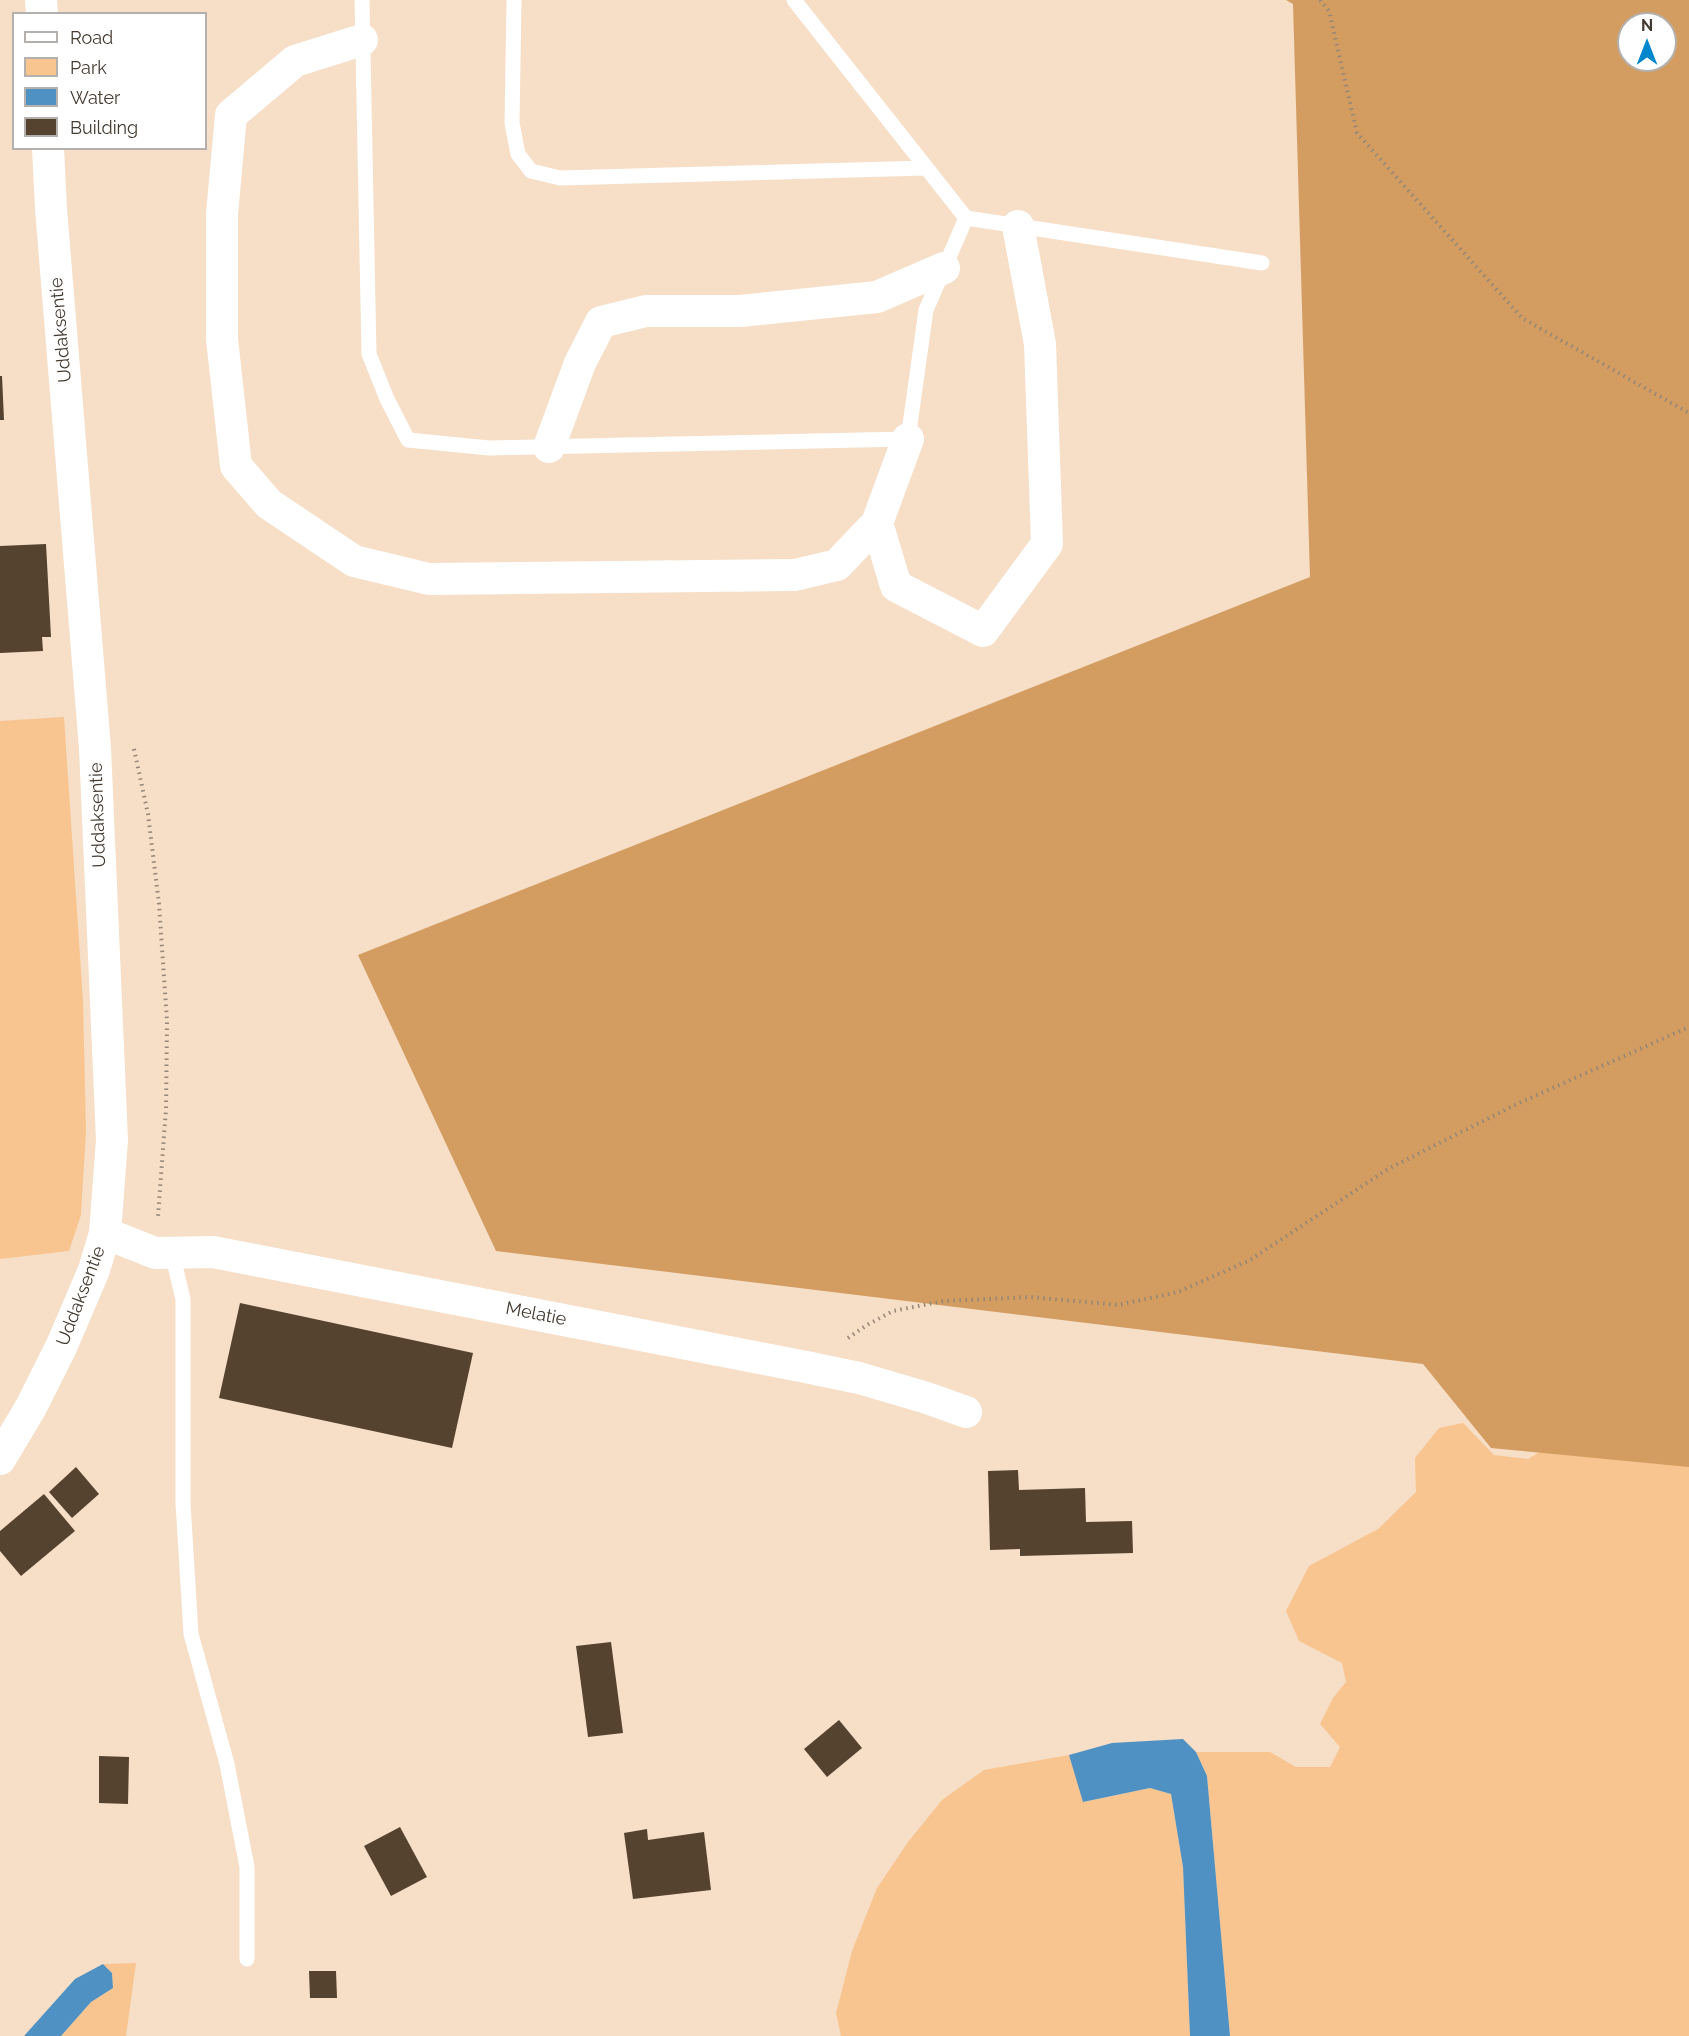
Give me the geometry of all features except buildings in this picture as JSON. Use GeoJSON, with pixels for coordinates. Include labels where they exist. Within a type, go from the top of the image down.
{"type":"FeatureCollection","features":[{"type":"Feature","properties":{"kind":"street"},"geometry":{"type":"LineString","coordinates":[[362,40],[295,62],[231,115],[222,214],[222,339],[236,466],[269,504],[354,561],[429,579],[795,575],[837,565],[877,523],[908,439]]}},
{"type":"Feature","properties":{"kind":"street","name":"Uddaksentie"},"geometry":{"type":"LineString","coordinates":[[0,1459],[31,1407],[62,1345],[94,1270],[105,1233],[112,1140],[95,748],[48,150]]}},
{"type":"Feature","properties":{"kind":"street"},"geometry":{"type":"LineString","coordinates":[[877,523],[896,586],[983,631],[1047,544],[1040,344],[1018,226]]}},
{"type":"Feature","properties":{"kind":"street"},"geometry":{"type":"LineString","coordinates":[[549,447],[580,363],[601,322],[646,311],[740,311],[877,297],[944,268]]}},
{"type":"Feature","properties":{"kind":"street","name":"Melatie"},"geometry":{"type":"LineString","coordinates":[[105,1233],[155,1253],[213,1252],[806,1367],[858,1378],[966,1412]]}},
{"type":"Feature","properties":{"kind":"lane"},"geometry":{"type":"LineString","coordinates":[[362,0],[369,354],[387,399],[408,440],[489,448],[908,439],[926,310],[966,218]]}},
{"type":"Feature","properties":{"kind":"lane"},"geometry":{"type":"LineString","coordinates":[[514,0],[512,123],[518,154],[531,171],[560,178],[926,168]]}},
{"type":"Feature","properties":{"kind":"lane"},"geometry":{"type":"LineString","coordinates":[[794,0],[966,218],[1262,263]]}},
{"type":"Feature","properties":{"kind":"lane"},"geometry":{"type":"LineString","coordinates":[[172,1253],[183,1299],[183,1503],[191,1634],[227,1764],[247,1867],[247,1959]]}},
{"type":"Feature","properties":{"kind":"path"},"geometry":{"type":"LineString","coordinates":[[1320,0],[1329,11],[1358,133],[1522,318],[1689,413]]}},
{"type":"Feature","properties":{"kind":"path"},"geometry":{"type":"LineString","coordinates":[[806,1367],[867,1325],[894,1311],[934,1303],[1030,1297],[1118,1305],[1178,1292],[1250,1260],[1388,1169],[1517,1104],[1689,1027]]}},
{"type":"Feature","properties":{"kind":"green space"},"geometry":{"type":"Polygon","coordinates":[[[64,717],[83,1001],[86,1131],[81,1215],[69,1251],[0,1259],[0,721],[64,717]]]}},
{"type":"Feature","properties":{"kind":"green space"},"geometry":{"type":"Polygon","coordinates":[[[1689,1298],[1689,2036],[1230,2036],[1207,1776],[1196,1752],[1270,1752],[1296,1767],[1330,1767],[1340,1747],[1320,1724],[1333,1698],[1346,1682],[1342,1663],[1299,1641],[1286,1611],[1309,1566],[1378,1529],[1416,1492],[1415,1458],[1439,1428],[1463,1423],[1494,1455],[1528,1459],[1573,1432],[1689,1298]]]}},
{"type":"Feature","properties":{"kind":"green space"},"geometry":{"type":"Polygon","coordinates":[[[1069,1755],[1084,1802],[1150,1788],[1171,1794],[1183,1867],[1190,2036],[841,2036],[836,2013],[852,1951],[877,1888],[908,1842],[942,1800],[984,1770],[1069,1755]]]}},
{"type":"Feature","properties":{"kind":"green space"},"geometry":{"type":"Polygon","coordinates":[[[136,1963],[126,2036],[61,2036],[91,2002],[113,1988],[112,1973],[103,1964],[136,1963]]]}},
{"type":"Feature","properties":{"kind":"shaded area"},"geometry":{"type":"Polygon","coordinates":[[[1286,0],[1689,0],[1689,1467],[1491,1448],[1423,1364],[496,1251],[358,955],[1310,577],[1293,4],[1286,0]]]}},
{"type":"Feature","properties":{"kind":"water"},"geometry":{"type":"Polygon","coordinates":[[[1183,1739],[1196,1752],[1207,1776],[1230,2036],[1190,2036],[1183,1867],[1171,1794],[1150,1788],[1083,1802],[1069,1755],[1112,1743],[1183,1739]]]}},
{"type":"Feature","properties":{"kind":"water"},"geometry":{"type":"Polygon","coordinates":[[[103,1964],[112,1973],[113,1988],[91,2002],[61,2036],[24,2036],[75,1979],[103,1964]]]}}]}
